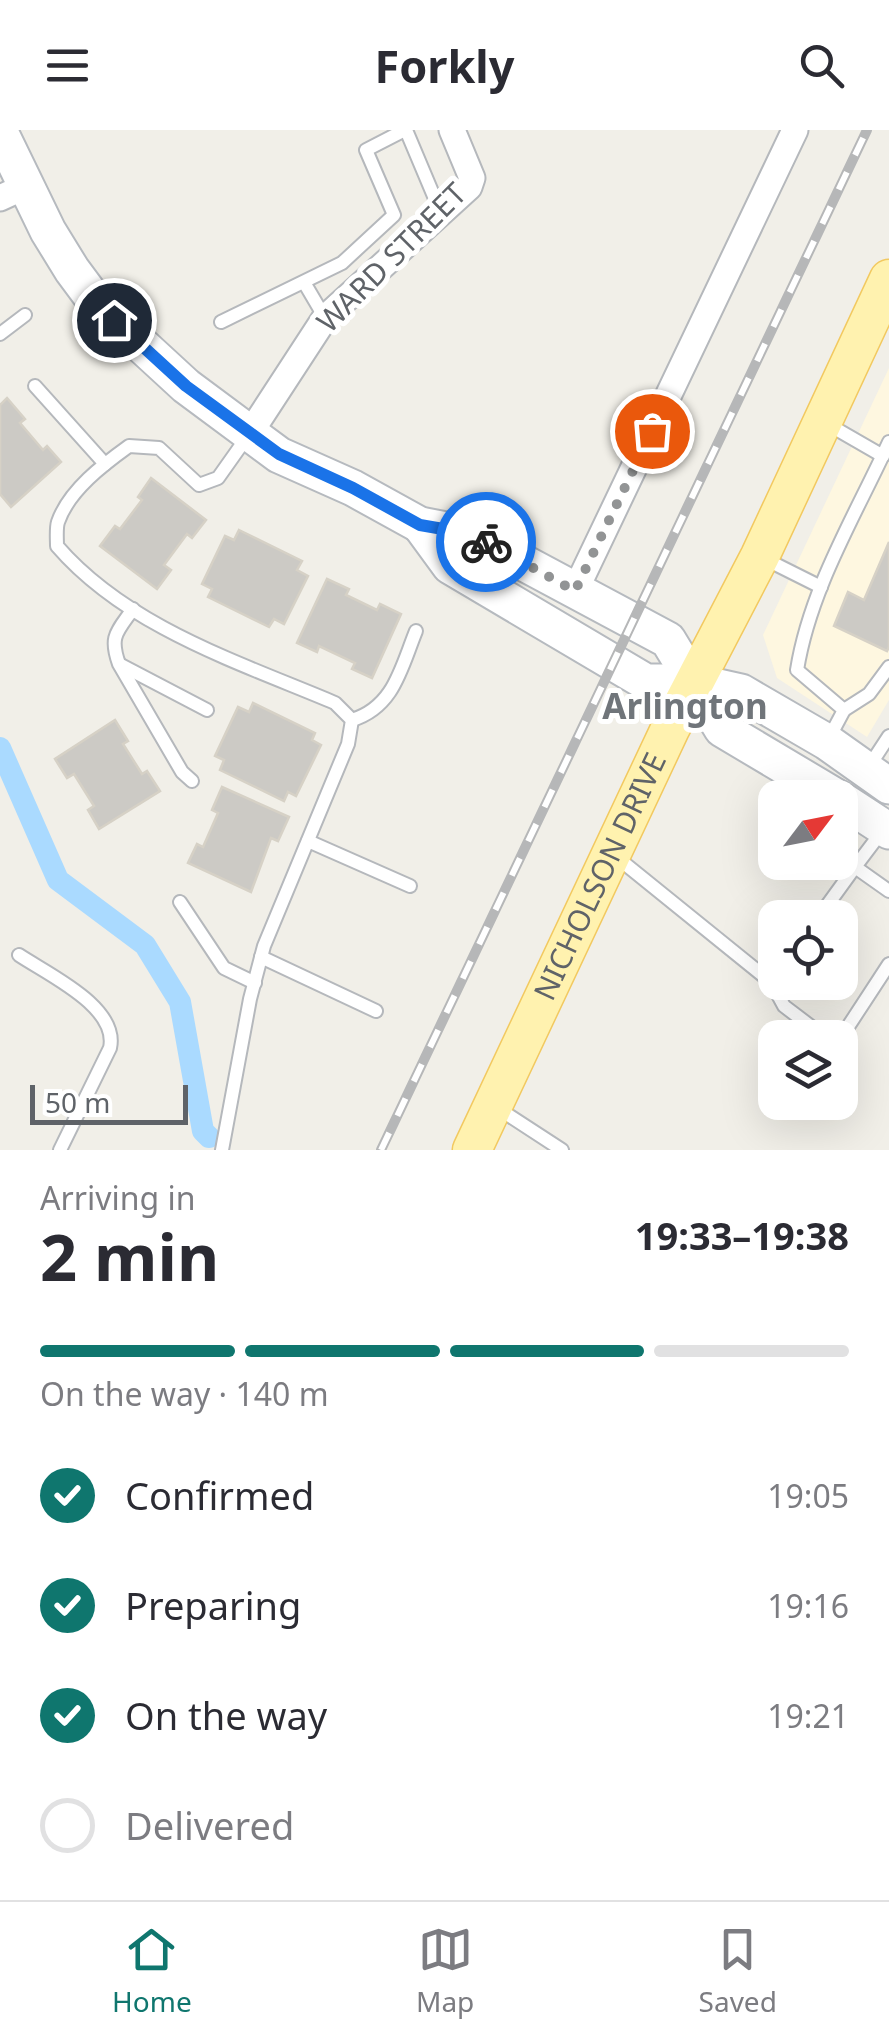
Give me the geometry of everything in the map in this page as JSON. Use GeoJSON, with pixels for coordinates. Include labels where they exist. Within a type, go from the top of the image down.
{"type":"FeatureCollection","features":[{"type":"Feature","properties":{"kind":"main road"},"geometry":{"type":"LineString","coordinates":[[0,132],[13,192],[98,305],[186,386],[279,454],[420,525],[472,534],[668,640],[722,729],[808,780]]}},
{"type":"Feature","properties":{"kind":"main road","name":"NICHOLSON DRIVE"},"geometry":{"type":"LineString","coordinates":[[472,1150],[670,729],[701,693],[889,279]]}},
{"type":"Feature","properties":{"kind":"main road"},"geometry":{"type":"LineString","coordinates":[[420,525],[450,566],[646,682],[701,693],[741,692],[828,742],[878,778]]}},
{"type":"Feature","properties":{"kind":"main road"},"geometry":{"type":"LineString","coordinates":[[858,811],[886,830]]}},
{"type":"Feature","properties":{"kind":"street","name":"WARD STREET"},"geometry":{"type":"LineString","coordinates":[[250,433],[325,318],[468,187],[472,178],[452,130]]}},
{"type":"Feature","properties":{"kind":"street"},"geometry":{"type":"LineString","coordinates":[[575,591],[795,130]]}},
{"type":"Feature","properties":{"kind":"lane"},"geometry":{"type":"LineString","coordinates":[[221,322],[342,264],[394,215],[366,150],[406,130],[441,213]]}},
{"type":"Feature","properties":{"kind":"lane"},"geometry":{"type":"LineString","coordinates":[[305,284],[325,318]]}},
{"type":"Feature","properties":{"kind":"lane"},"geometry":{"type":"LineString","coordinates":[[0,334],[25,316]]}},
{"type":"Feature","properties":{"kind":"lane"},"geometry":{"type":"LineString","coordinates":[[35,386],[104,464]]}},
{"type":"Feature","properties":{"kind":"lane"},"geometry":{"type":"LineString","coordinates":[[822,421],[886,449],[820,588],[802,638],[797,670],[844,710]]}},
{"type":"Feature","properties":{"kind":"lane"},"geometry":{"type":"LineString","coordinates":[[250,433],[218,478],[199,484],[159,448],[129,446],[104,464],[79,490],[58,522],[56,546],[80,573],[133,609],[196,644],[334,703],[352,720]]}},
{"type":"Feature","properties":{"kind":"lane"},"geometry":{"type":"LineString","coordinates":[[760,556],[820,588]]}},
{"type":"Feature","properties":{"kind":"lane"},"geometry":{"type":"LineString","coordinates":[[133,609],[115,634],[112,646],[182,772],[192,781]]}},
{"type":"Feature","properties":{"kind":"lane"},"geometry":{"type":"LineString","coordinates":[[352,720],[370,715],[390,694],[416,631]]}},
{"type":"Feature","properties":{"kind":"lane"},"geometry":{"type":"LineString","coordinates":[[119,664],[207,710]]}},
{"type":"Feature","properties":{"kind":"lane"},"geometry":{"type":"LineString","coordinates":[[828,742],[844,710],[869,694],[889,667]]}},
{"type":"Feature","properties":{"kind":"lane"},"geometry":{"type":"LineString","coordinates":[[222,1150],[261,958],[348,744],[352,720]]}},
{"type":"Feature","properties":{"kind":"lane"},"geometry":{"type":"LineString","coordinates":[[878,778],[889,736]]}},
{"type":"Feature","properties":{"kind":"lane"},"geometry":{"type":"LineString","coordinates":[[858,863],[886,830]]}},
{"type":"Feature","properties":{"kind":"lane"},"geometry":{"type":"LineString","coordinates":[[308,841],[410,886]]}},
{"type":"Feature","properties":{"kind":"lane"},"geometry":{"type":"LineString","coordinates":[[612,854],[758,968]]}},
{"type":"Feature","properties":{"kind":"lane"},"geometry":{"type":"LineString","coordinates":[[858,868],[889,890]]}},
{"type":"Feature","properties":{"kind":"lane"},"geometry":{"type":"LineString","coordinates":[[180,902],[224,968],[255,983]]}},
{"type":"Feature","properties":{"kind":"lane"},"geometry":{"type":"LineString","coordinates":[[19,955],[103,1014],[113,1036],[60,1150]]}},
{"type":"Feature","properties":{"kind":"lane"},"geometry":{"type":"LineString","coordinates":[[261,958],[376,1011]]}},
{"type":"Feature","properties":{"kind":"lane"},"geometry":{"type":"LineString","coordinates":[[853,1020],[889,964]]}},
{"type":"Feature","properties":{"kind":"lane"},"geometry":{"type":"LineString","coordinates":[[781,1000],[802,1020]]}},
{"type":"Feature","properties":{"kind":"lane"},"geometry":{"type":"LineString","coordinates":[[494,1106],[562,1150]]}},
{"type":"Feature","properties":{"kind":"shaded area"},"geometry":{"type":"Polygon","coordinates":[[[889,368],[889,700],[867,737],[777,678],[763,635],[889,368]]]}},
{"type":"Feature","properties":{"kind":"building"},"geometry":{"type":"Polygon","coordinates":[[[7,398],[25,419],[20,423],[43,450],[47,446],[61,462],[11,507],[0,494],[0,405],[7,398]]]}},
{"type":"Feature","properties":{"kind":"building"},"geometry":{"type":"Polygon","coordinates":[[[151,478],[206,520],[192,538],[187,534],[164,565],[171,570],[157,589],[100,546],[115,526],[120,529],[142,500],[138,497],[151,478]]]}},
{"type":"Feature","properties":{"kind":"building"},"geometry":{"type":"Polygon","coordinates":[[[239,530],[302,561],[297,570],[308,576],[284,624],[274,619],[269,627],[208,597],[212,589],[202,584],[225,536],[234,540],[239,530]]]}},
{"type":"Feature","properties":{"kind":"building"},"geometry":{"type":"Polygon","coordinates":[[[889,542],[887,651],[834,626],[848,592],[864,600],[889,542]]]}},
{"type":"Feature","properties":{"kind":"building"},"geometry":{"type":"Polygon","coordinates":[[[327,579],[349,589],[346,595],[377,610],[380,604],[401,614],[372,678],[352,669],[355,663],[319,646],[317,652],[297,643],[327,579]]]}},
{"type":"Feature","properties":{"kind":"building"},"geometry":{"type":"Polygon","coordinates":[[[253,703],[315,733],[312,740],[321,745],[296,796],[288,792],[284,801],[220,770],[224,760],[215,756],[238,707],[249,712],[253,703]]]}},
{"type":"Feature","properties":{"kind":"building"},"geometry":{"type":"Polygon","coordinates":[[[115,720],[128,741],[123,744],[142,774],[147,771],[160,791],[99,829],[88,810],[94,806],[74,774],[67,778],[55,759],[115,720]]]}},
{"type":"Feature","properties":{"kind":"building"},"geometry":{"type":"Polygon","coordinates":[[[222,787],[289,817],[278,841],[271,838],[251,892],[188,863],[197,844],[203,847],[218,813],[212,810],[222,787]]]}},
{"type":"Feature","properties":{"kind":"waterway"},"geometry":{"type":"LineString","coordinates":[[0,748],[58,880],[145,945],[180,1002],[203,1131],[209,1137]]}},
{"type":"Feature","properties":{"kind":"railway"},"geometry":{"type":"LineString","coordinates":[[381,1150],[867,130]]}},
{"type":"Feature","properties":{"kind":"way so far"},"geometry":{"type":"LineString","coordinates":[[486,542],[575,591],[652,431]]}},
{"type":"Feature","properties":{"kind":"district","name":"Arlington"},"geometry":{"type":"Point","coordinates":[685,707]}},
{"type":"Feature","properties":{"kind":"route"},"geometry":{"type":"LineString","coordinates":[[114,320],[186,386],[279,454],[420,525],[472,534],[486,542]]}}]}
